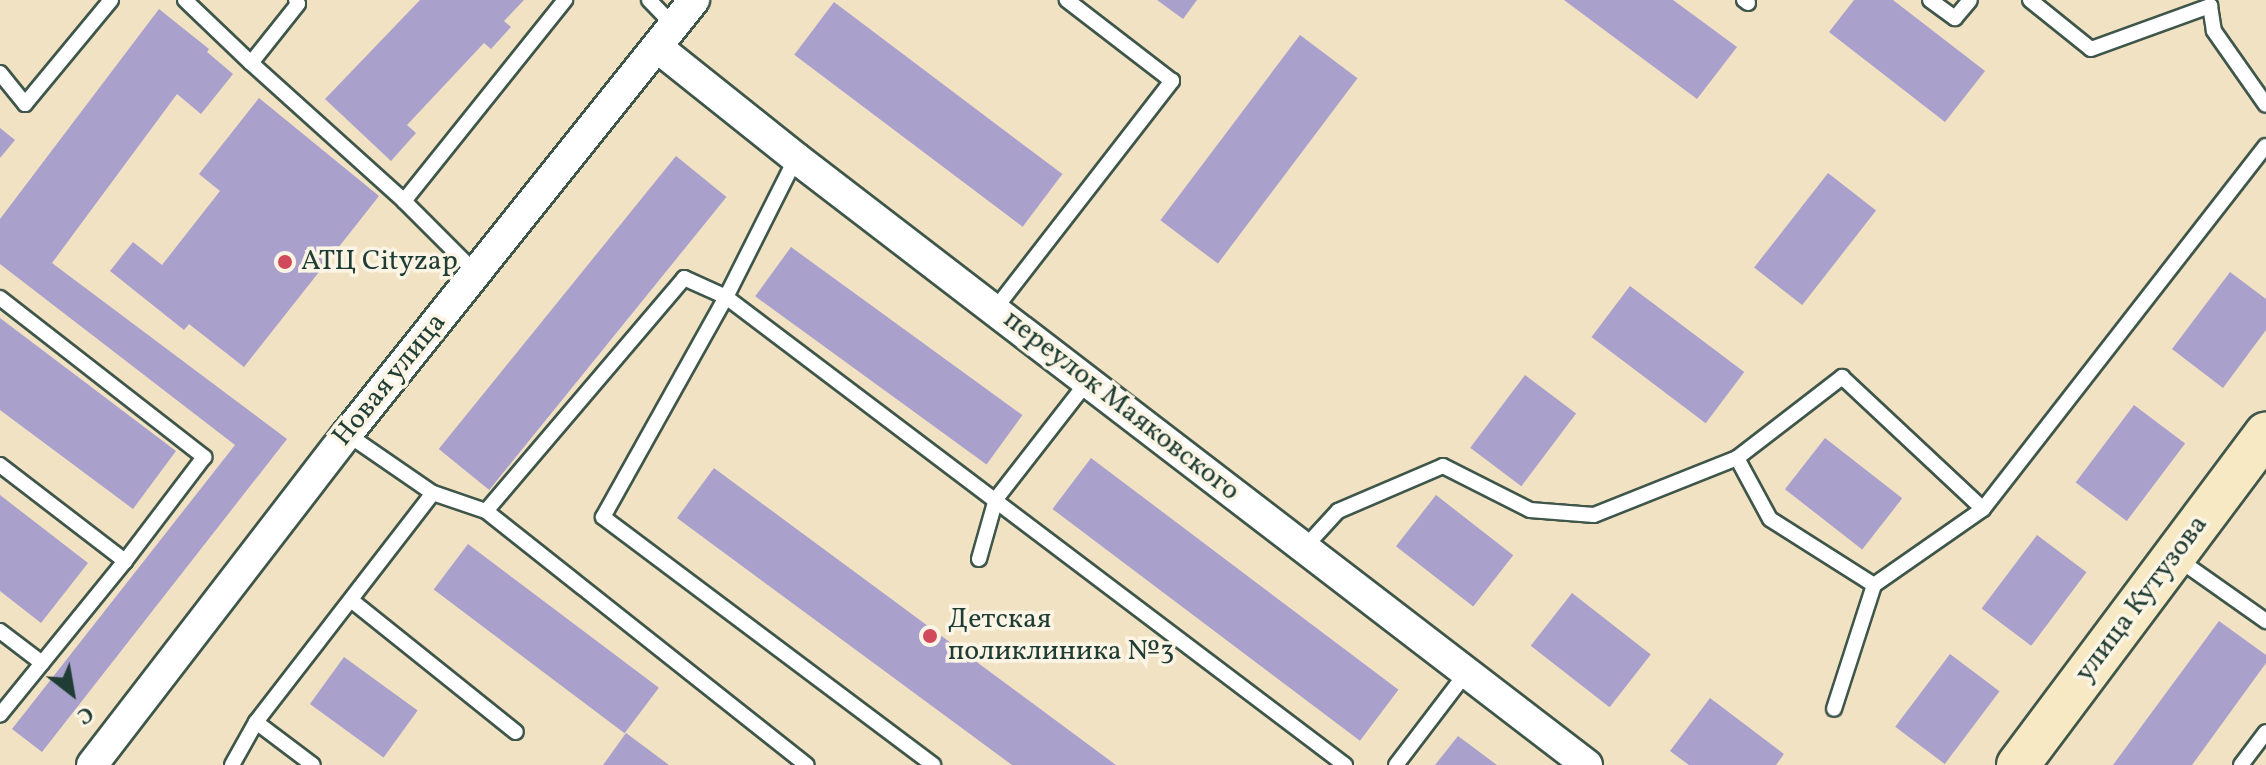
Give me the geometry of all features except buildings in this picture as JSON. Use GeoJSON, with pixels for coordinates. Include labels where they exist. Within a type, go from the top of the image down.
{"type":"FeatureCollection","features":[{"type":"Feature","properties":{"kind":"street","name":"Новая улица"},"geometry":{"type":"LineString","coordinates":[[92,765],[347,434],[694,0]]}},
{"type":"Feature","properties":{"kind":"street","name":"переулок Маяковского"},"geometry":{"type":"LineString","coordinates":[[665,36],[796,158],[1587,765]]}},
{"type":"Feature","properties":{"kind":"street","name":"улица Кутузова"},"geometry":{"type":"LineString","coordinates":[[2018,765],[2266,434]]}},
{"type":"Feature","properties":{"kind":"lane"},"geometry":{"type":"LineString","coordinates":[[0,73],[25,104],[111,0]]}},
{"type":"Feature","properties":{"kind":"lane"},"geometry":{"type":"LineString","coordinates":[[185,0],[404,201],[476,273]]}},
{"type":"Feature","properties":{"kind":"lane"},"geometry":{"type":"LineString","coordinates":[[251,63],[298,4],[296,0]]}},
{"type":"Feature","properties":{"kind":"lane"},"geometry":{"type":"LineString","coordinates":[[404,201],[565,0]]}},
{"type":"Feature","properties":{"kind":"lane"},"geometry":{"type":"LineString","coordinates":[[649,0],[665,36]]}},
{"type":"Feature","properties":{"kind":"lane"},"geometry":{"type":"LineString","coordinates":[[995,309],[1172,81],[1067,0]]}},
{"type":"Feature","properties":{"kind":"lane"},"geometry":{"type":"LineString","coordinates":[[1930,0],[1955,18],[1970,0]]}},
{"type":"Feature","properties":{"kind":"lane"},"geometry":{"type":"LineString","coordinates":[[2030,0],[2091,49],[2210,6],[2214,31],[2266,105]]}},
{"type":"Feature","properties":{"kind":"lane"},"geometry":{"type":"LineString","coordinates":[[1834,709],[1874,585],[1983,509],[2266,146]]}},
{"type":"Feature","properties":{"kind":"lane"},"geometry":{"type":"LineString","coordinates":[[796,158],[726,297],[603,517],[933,765]]}},
{"type":"Feature","properties":{"kind":"lane"},"geometry":{"type":"LineString","coordinates":[[486,511],[684,278],[726,297],[1345,765]]}},
{"type":"Feature","properties":{"kind":"lane"},"geometry":{"type":"LineString","coordinates":[[0,298],[204,457],[125,561],[0,715]]}},
{"type":"Feature","properties":{"kind":"lane"},"geometry":{"type":"LineString","coordinates":[[1305,547],[1338,511],[1443,466],[1530,510],[1594,515],[1737,458],[1842,377],[1983,509]]}},
{"type":"Feature","properties":{"kind":"lane"},"geometry":{"type":"LineString","coordinates":[[979,559],[996,499],[1089,381]]}},
{"type":"Feature","properties":{"kind":"lane"},"geometry":{"type":"LineString","coordinates":[[347,434],[433,493],[486,511],[807,765]]}},
{"type":"Feature","properties":{"kind":"lane"},"geometry":{"type":"LineString","coordinates":[[1737,458],[1770,519],[1874,585]]}},
{"type":"Feature","properties":{"kind":"lane"},"geometry":{"type":"LineString","coordinates":[[0,465],[125,561]]}},
{"type":"Feature","properties":{"kind":"lane"},"geometry":{"type":"LineString","coordinates":[[232,765],[256,722],[433,493]]}},
{"type":"Feature","properties":{"kind":"lane"},"geometry":{"type":"LineString","coordinates":[[2175,556],[2266,621]]}},
{"type":"Feature","properties":{"kind":"lane"},"geometry":{"type":"LineString","coordinates":[[351,600],[516,732]]}},
{"type":"Feature","properties":{"kind":"lane"},"geometry":{"type":"LineString","coordinates":[[0,631],[42,663]]}},
{"type":"Feature","properties":{"kind":"lane"},"geometry":{"type":"LineString","coordinates":[[1396,765],[1466,673]]}},
{"type":"Feature","properties":{"kind":"lane"},"geometry":{"type":"LineString","coordinates":[[256,722],[313,765]]}},
{"type":"Feature","properties":{"kind":"lane"},"geometry":{"type":"LineString","coordinates":[[2241,765],[2266,732]]}},
{"type":"Feature","properties":{"kind":"place","name":"АТЦ Cityzap"},"geometry":{"type":"Point","coordinates":[285,262]}},
{"type":"Feature","properties":{"kind":"place","name":"Детская поликлиника №3"},"geometry":{"type":"Point","coordinates":[930,636]}}]}
